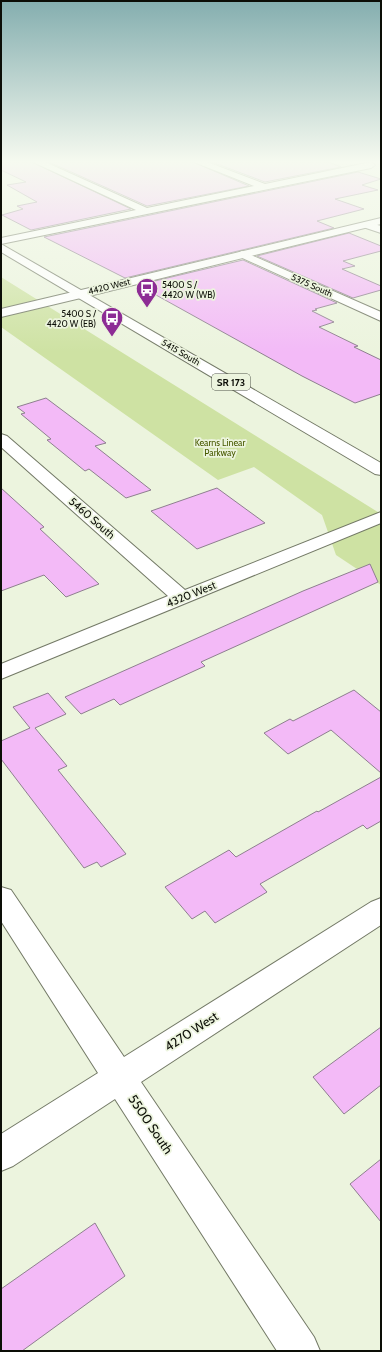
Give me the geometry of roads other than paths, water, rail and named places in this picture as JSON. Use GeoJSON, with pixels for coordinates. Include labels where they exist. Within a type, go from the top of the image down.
{"type":"FeatureCollection","features":[{"type":"Feature","properties":{"kind":"street"},"geometry":{"type":"LineString","coordinates":[[1,241],[78,225]]}},
{"type":"Feature","properties":{"kind":"street"},"geometry":{"type":"LineString","coordinates":[[367,225],[381,230]]}},
{"type":"Feature","properties":{"kind":"street","name":"4420 West"},"geometry":{"type":"LineString","coordinates":[[1,313],[367,225]]}},
{"type":"Feature","properties":{"kind":"street","name":"5415 South"},"geometry":{"type":"LineString","coordinates":[[1,247],[381,470]]}},
{"type":"Feature","properties":{"kind":"street","name":"5375 South"},"geometry":{"type":"LineString","coordinates":[[242,254],[381,317]]}},
{"type":"Feature","properties":{"kind":"street","name":"5460 South"},"geometry":{"type":"LineString","coordinates":[[1,439],[182,598]]}},
{"type":"Feature","properties":{"kind":"street","name":"4320 West"},"geometry":{"type":"LineString","coordinates":[[1,672],[381,517]]}},
{"type":"Feature","properties":{"kind":"street","name":"5500 South"},"geometry":{"type":"LineString","coordinates":[[1,898],[300,1351]]}},
{"type":"Feature","properties":{"kind":"street","name":"4270 West"},"geometry":{"type":"LineString","coordinates":[[1,1154],[381,910]]}},
{"type":"Feature","properties":{"kind":"place","name":"5400 S / 4420 W (WB)"},"geometry":{"type":"Point","coordinates":[147,308]}},
{"type":"Feature","properties":{"kind":"place","name":"5400 S / 4420 W (EB)"},"geometry":{"type":"Point","coordinates":[112,338]}},
{"type":"Feature","properties":{"kind":"park label","name":"Kearns Linear Parkway"},"geometry":{"type":"Point","coordinates":[220,448]}}]}
